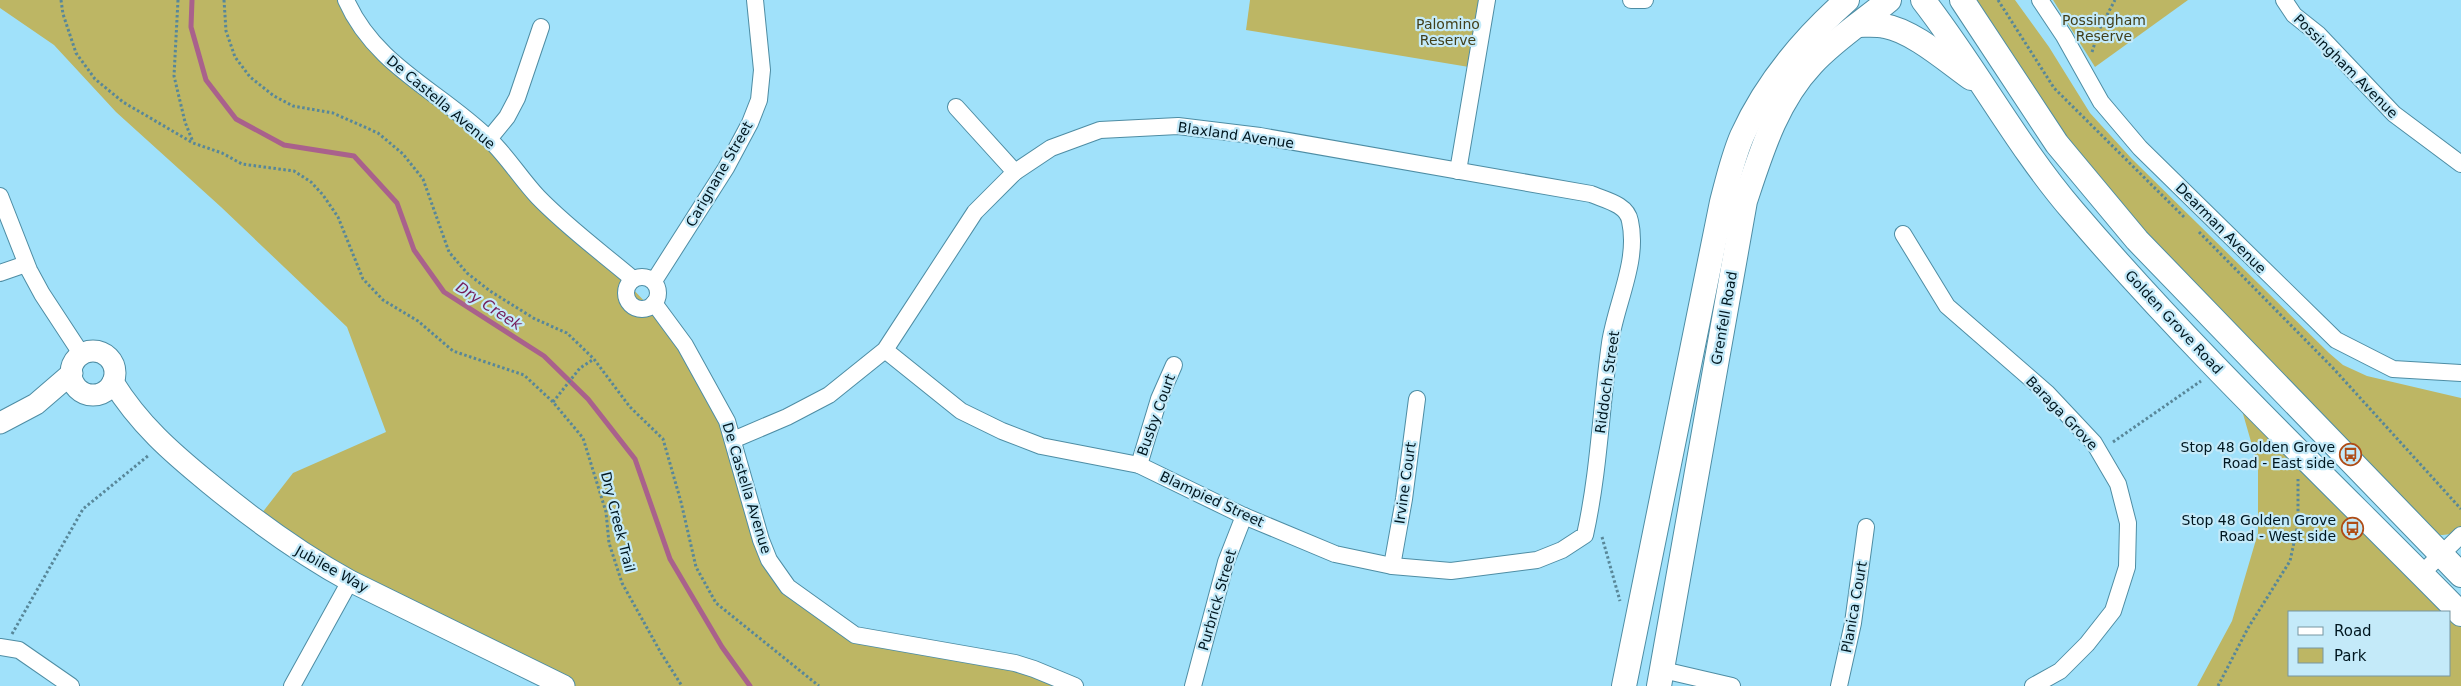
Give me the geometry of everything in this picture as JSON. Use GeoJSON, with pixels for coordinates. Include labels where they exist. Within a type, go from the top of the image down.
{"type":"FeatureCollection","features":[{"type":"Feature","properties":{"kind":"main road"},"geometry":{"type":"LineString","coordinates":[[1797,50],[1829,0]]}},
{"type":"Feature","properties":{"kind":"main road","name":"Grenfell Road"},"geometry":{"type":"LineString","coordinates":[[1624,686],[1722,202],[1731,166],[1742,136],[1756,110],[1797,50],[1847,0]]}},
{"type":"Feature","properties":{"kind":"main road","name":"Grenfell Road"},"geometry":{"type":"LineString","coordinates":[[1661,678],[1706,412],[1745,201],[1771,127],[1791,91],[1812,64],[1889,0]]}},
{"type":"Feature","properties":{"kind":"main road","name":"Golden Grove Road"},"geometry":{"type":"LineString","coordinates":[[1923,0],[1982,86],[2078,217],[2196,347],[2461,614]]}},
{"type":"Feature","properties":{"kind":"main road","name":"Golden Grove Road"},"geometry":{"type":"LineString","coordinates":[[1962,0],[2057,144],[2136,240],[2461,575]]}},
{"type":"Feature","properties":{"kind":"main road"},"geometry":{"type":"LineString","coordinates":[[1858,26],[1884,25],[1908,35],[1982,86]]}},
{"type":"Feature","properties":{"kind":"street","name":"De Castella Avenue"},"geometry":{"type":"LineString","coordinates":[[346,0],[355,20],[379,51],[489,139],[538,197],[633,279]]}},
{"type":"Feature","properties":{"kind":"street","name":"Carignane Street"},"geometry":{"type":"LineString","coordinates":[[654,281],[726,168],[750,123],[759,100],[762,70],[755,0]]}},
{"type":"Feature","properties":{"kind":"street"},"geometry":{"type":"LineString","coordinates":[[1458,171],[1486,0]]}},
{"type":"Feature","properties":{"kind":"street"},"geometry":{"type":"LineString","coordinates":[[1631,0],[1645,0]]}},
{"type":"Feature","properties":{"kind":"street","name":"Dearman Avenue"},"geometry":{"type":"LineString","coordinates":[[2040,0],[2064,36],[2101,102],[2140,148],[2336,340],[2393,369],[2461,373]]}},
{"type":"Feature","properties":{"kind":"street","name":"Possingham Avenue"},"geometry":{"type":"LineString","coordinates":[[2284,0],[2294,15],[2318,34],[2394,114],[2461,164]]}},
{"type":"Feature","properties":{"kind":"street"},"geometry":{"type":"LineString","coordinates":[[489,139],[507,118],[517,98],[541,27]]}},
{"type":"Feature","properties":{"kind":"street"},"geometry":{"type":"LineString","coordinates":[[956,107],[1015,172]]}},
{"type":"Feature","properties":{"kind":"street","name":"Blaxland Avenue"},"geometry":{"type":"LineString","coordinates":[[733,440],[787,417],[829,395],[885,350],[975,212],[1015,172],[1052,148],[1100,130],[1178,126],[1260,136],[1591,194],[1620,205]]}},
{"type":"Feature","properties":{"kind":"street"},"geometry":{"type":"LineString","coordinates":[[0,196],[26,264],[77,364],[75,385],[99,389]]}},
{"type":"Feature","properties":{"kind":"street","name":"Riddoch Street"},"geometry":{"type":"LineString","coordinates":[[1562,550],[1585,535],[1592,503],[1610,341],[1633,247],[1630,218],[1620,205]]}},
{"type":"Feature","properties":{"kind":"street","name":"Baraga Grove"},"geometry":{"type":"LineString","coordinates":[[1904,234],[1947,306],[2047,393],[2094,443],[2118,484],[2128,523],[2127,567],[2113,611],[2092,638],[2060,671],[2033,686]]}},
{"type":"Feature","properties":{"kind":"street"},"geometry":{"type":"LineString","coordinates":[[0,272],[26,264]]}},
{"type":"Feature","properties":{"kind":"street"},"geometry":{"type":"LineString","coordinates":[[645,276],[654,281],[658,288],[658,296],[654,303],[644,309],[638,309],[628,301],[626,289],[633,279],[645,276]]}},
{"type":"Feature","properties":{"kind":"street","name":"De Castella Avenue"},"geometry":{"type":"LineString","coordinates":[[654,303],[685,345],[708,383],[727,421],[769,560],[788,587],[818,611],[855,636],[1015,663],[1075,686]]}},
{"type":"Feature","properties":{"kind":"street","name":"Blampied Street"},"geometry":{"type":"LineString","coordinates":[[885,350],[960,411],[1002,431],[1041,446],[1139,465],[1244,516],[1335,554],[1392,566],[1451,571],[1537,560],[1562,550]]}},
{"type":"Feature","properties":{"kind":"street"},"geometry":{"type":"LineString","coordinates":[[0,423],[36,404],[99,389],[115,369],[110,360],[98,352],[77,364],[36,404]]}},
{"type":"Feature","properties":{"kind":"street","name":"Busby Court"},"geometry":{"type":"LineString","coordinates":[[1139,465],[1159,399],[1174,366]]}},
{"type":"Feature","properties":{"kind":"street","name":"Jubilee Way"},"geometry":{"type":"LineString","coordinates":[[99,389],[129,408],[163,443],[255,522],[316,562],[350,581],[564,686]]}},
{"type":"Feature","properties":{"kind":"street","name":"Irvine Court"},"geometry":{"type":"LineString","coordinates":[[1392,566],[1404,500],[1417,400]]}},
{"type":"Feature","properties":{"kind":"street","name":"Purbrick Street"},"geometry":{"type":"LineString","coordinates":[[1193,686],[1226,562],[1244,516]]}},
{"type":"Feature","properties":{"kind":"street","name":"Planica Court"},"geometry":{"type":"LineString","coordinates":[[1839,686],[1853,623],[1866,527]]}},
{"type":"Feature","properties":{"kind":"street"},"geometry":{"type":"LineString","coordinates":[[2421,574],[2461,535]]}},
{"type":"Feature","properties":{"kind":"street"},"geometry":{"type":"LineString","coordinates":[[292,686],[350,581]]}},
{"type":"Feature","properties":{"kind":"street"},"geometry":{"type":"LineString","coordinates":[[2,647],[19,650],[71,686]]}},
{"type":"Feature","properties":{"kind":"street"},"geometry":{"type":"LineString","coordinates":[[1661,678],[1732,686]]}},
{"type":"Feature","properties":{"kind":"path","name":"Dry Creek Trail"},"geometry":{"type":"LineString","coordinates":[[61,0],[63,14],[76,53],[95,79],[123,102],[193,143],[222,153],[242,164],[294,170],[311,182],[323,194],[338,217],[363,279],[382,300],[418,322],[453,351],[524,375],[553,402],[583,438],[606,512],[609,543],[622,583],[661,653],[682,686]]}},
{"type":"Feature","properties":{"kind":"path"},"geometry":{"type":"LineString","coordinates":[[178,0],[174,76],[185,122],[193,143]]}},
{"type":"Feature","properties":{"kind":"path"},"geometry":{"type":"LineString","coordinates":[[224,0],[226,31],[235,57],[250,77],[274,96],[293,106],[333,113],[378,133],[403,154],[423,179],[449,252],[467,273],[490,291],[535,318],[567,333],[594,359],[630,407],[663,439],[681,502],[696,567],[716,602],[819,686]]}},
{"type":"Feature","properties":{"kind":"path"},"geometry":{"type":"LineString","coordinates":[[1998,0],[2054,88],[2188,221]]}},
{"type":"Feature","properties":{"kind":"path"},"geometry":{"type":"LineString","coordinates":[[2092,60],[2092,52],[2099,30],[2115,0]]}},
{"type":"Feature","properties":{"kind":"path"},"geometry":{"type":"LineString","coordinates":[[2195,228],[2333,368],[2461,509]]}},
{"type":"Feature","properties":{"kind":"path"},"geometry":{"type":"LineString","coordinates":[[553,402],[580,368],[594,359]]}},
{"type":"Feature","properties":{"kind":"path"},"geometry":{"type":"LineString","coordinates":[[2100,452],[2201,381]]}},
{"type":"Feature","properties":{"kind":"path"},"geometry":{"type":"LineString","coordinates":[[2,647],[83,509],[163,443]]}},
{"type":"Feature","properties":{"kind":"path"},"geometry":{"type":"LineString","coordinates":[[2218,686],[2248,628],[2290,561],[2298,524],[2298,474]]}},
{"type":"Feature","properties":{"kind":"path"},"geometry":{"type":"LineString","coordinates":[[1601,534],[1622,607]]}},
{"type":"Feature","properties":{"kind":"green space"},"geometry":{"type":"Polygon","coordinates":[[[0,0],[346,0],[355,20],[584,238],[650,307],[727,421],[769,560],[855,636],[999,660],[1075,686],[564,686],[255,522],[293,473],[386,432],[347,327],[221,207],[116,112],[54,45],[0,8],[0,0]]]}},
{"type":"Feature","properties":{"kind":"green space","name":"Palomino Reserve"},"geometry":{"type":"Polygon","coordinates":[[[1250,0],[1485,0],[1475,68],[1246,30],[1250,0]]]}},
{"type":"Feature","properties":{"kind":"green space"},"geometry":{"type":"Polygon","coordinates":[[[1976,0],[2015,0],[2049,47],[2090,113],[2132,159],[2343,365],[2367,376],[2461,398],[2461,527],[2455,532],[2448,534],[2434,534],[2142,234],[2066,141],[1976,0]]]}},
{"type":"Feature","properties":{"kind":"green space","name":"Possingham Reserve"},"geometry":{"type":"Polygon","coordinates":[[[2053,0],[2188,0],[2095,67],[2053,0]]]}},
{"type":"Feature","properties":{"kind":"green space"},"geometry":{"type":"Polygon","coordinates":[[[2235,386],[2461,614],[2461,686],[2197,686],[2232,621],[2258,533],[2258,466],[2235,386]]]}},
{"type":"Feature","properties":{"kind":"waterway","name":"Dry Creek"},"geometry":{"type":"LineString","coordinates":[[192,0],[191,27],[206,80],[236,119],[284,145],[354,156],[397,203],[414,250],[444,292],[544,356],[588,399],[635,459],[670,559],[722,647],[750,686]]}},
{"type":"Feature","properties":{"kind":"place","name":"Stop 48 Golden Grove Road - East side"},"geometry":{"type":"Point","coordinates":[2351,455]}},
{"type":"Feature","properties":{"kind":"place","name":"Stop 48 Golden Grove Road - West side"},"geometry":{"type":"Point","coordinates":[2352,528]}}]}
